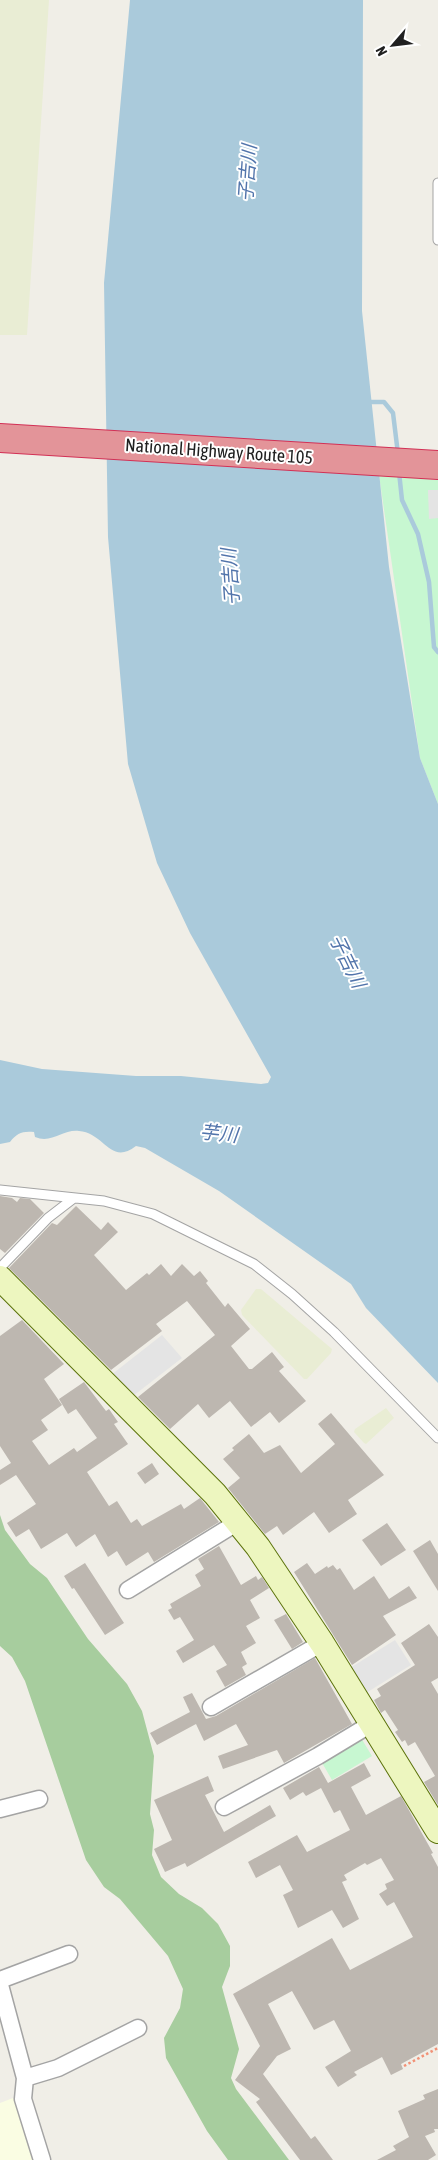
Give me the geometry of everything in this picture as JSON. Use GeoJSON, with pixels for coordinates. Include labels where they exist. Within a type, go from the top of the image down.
{"type":"FeatureCollection","features":[{"type":"Feature","properties":{"kind":"highway","name":"National Highway Route 105"},"geometry":{"type":"LineString","coordinates":[[0,438],[438,465]]}},
{"type":"Feature","properties":{"kind":"street"},"geometry":{"type":"LineString","coordinates":[[0,1278],[216,1494],[258,1547],[322,1643],[438,1831]]}},
{"type":"Feature","properties":{"kind":"street"},"geometry":{"type":"LineString","coordinates":[[128,1590],[238,1522]]}},
{"type":"Feature","properties":{"kind":"street"},"geometry":{"type":"LineString","coordinates":[[212,1708],[322,1643]]}},
{"type":"Feature","properties":{"kind":"street"},"geometry":{"type":"LineString","coordinates":[[224,1807],[318,1756],[371,1724]]}},
{"type":"Feature","properties":{"kind":"street"},"geometry":{"type":"LineString","coordinates":[[0,1809],[39,1799]]}},
{"type":"Feature","properties":{"kind":"street"},"geometry":{"type":"LineString","coordinates":[[0,1980],[70,1954]]}},
{"type":"Feature","properties":{"kind":"street"},"geometry":{"type":"LineString","coordinates":[[0,1985],[25,2078],[23,2100],[42,2160]]}},
{"type":"Feature","properties":{"kind":"street"},"geometry":{"type":"LineString","coordinates":[[25,2078],[58,2068],[138,2028]]}},
{"type":"Feature","properties":{"kind":"lane"},"geometry":{"type":"LineString","coordinates":[[438,183],[438,240]]}},
{"type":"Feature","properties":{"kind":"lane"},"geometry":{"type":"LineString","coordinates":[[0,1190],[104,1201],[153,1214],[254,1264],[292,1294],[334,1332],[438,1438]]}},
{"type":"Feature","properties":{"kind":"lane"},"geometry":{"type":"LineString","coordinates":[[0,1268],[48,1218],[74,1198]]}},
{"type":"Feature","properties":{"kind":"path"},"geometry":{"type":"LineString","coordinates":[[404,2066],[438,2048]]}},
{"type":"Feature","properties":{"kind":"shaded area"},"geometry":{"type":"Polygon","coordinates":[[[0,0],[49,0],[27,335],[0,335],[0,0]]]}},
{"type":"Feature","properties":{"kind":"shaded area"},"geometry":{"type":"Polygon","coordinates":[[[428,490],[438,490],[438,518],[429,519],[428,490]]]}},
{"type":"Feature","properties":{"kind":"shaded area"},"geometry":{"type":"Polygon","coordinates":[[[256,1289],[261,1289],[332,1349],[331,1353],[307,1379],[304,1379],[242,1315],[241,1310],[256,1289]]]}},
{"type":"Feature","properties":{"kind":"shaded area"},"geometry":{"type":"Polygon","coordinates":[[[162,1335],[182,1358],[133,1396],[111,1375],[162,1335]]]}},
{"type":"Feature","properties":{"kind":"shaded area"},"geometry":{"type":"Polygon","coordinates":[[[386,1408],[394,1418],[366,1444],[364,1443],[354,1432],[355,1429],[386,1408]]]}},
{"type":"Feature","properties":{"kind":"shaded area"},"geometry":{"type":"Polygon","coordinates":[[[395,1640],[411,1665],[366,1693],[350,1668],[395,1640]]]}},
{"type":"Feature","properties":{"kind":"shaded area"},"geometry":{"type":"Polygon","coordinates":[[[13,2098],[37,2160],[0,2160],[0,2103],[13,2098]]]}},
{"type":"Feature","properties":{"kind":"green space"},"geometry":{"type":"Polygon","coordinates":[[[379,475],[438,480],[438,804],[420,758],[379,475]]]}},
{"type":"Feature","properties":{"kind":"green space"},"geometry":{"type":"Polygon","coordinates":[[[0,1515],[5,1530],[30,1564],[47,1578],[88,1639],[127,1684],[142,1711],[154,1756],[150,1814],[154,1830],[152,1855],[161,1877],[179,1894],[202,1908],[218,1924],[230,1946],[230,1966],[222,1987],[239,2049],[231,2078],[236,2089],[289,2160],[228,2160],[207,2131],[166,2058],[164,2038],[180,2008],[183,1989],[168,1956],[120,1899],[104,1887],[86,1860],[25,1681],[12,1657],[0,1646],[0,1515]]]}},
{"type":"Feature","properties":{"kind":"green space"},"geometry":{"type":"Polygon","coordinates":[[[361,1738],[372,1756],[332,1780],[321,1761],[361,1738]]]}},
{"type":"Feature","properties":{"kind":"water"},"geometry":{"type":"Polygon","coordinates":[[[130,0],[363,0],[362,311],[389,567],[420,758],[438,804],[438,1383],[366,1308],[351,1284],[219,1191],[145,1148],[136,1146],[127,1151],[113,1151],[95,1137],[79,1131],[68,1132],[47,1139],[35,1137],[34,1132],[23,1132],[15,1136],[10,1142],[0,1144],[0,1060],[42,1069],[136,1076],[181,1076],[261,1084],[268,1083],[271,1077],[190,933],[157,863],[128,764],[108,537],[104,283],[130,0]]]}},
{"type":"Feature","properties":{"kind":"building"},"geometry":{"type":"Polygon","coordinates":[[[0,1196],[12,1198],[17,1202],[20,1198],[30,1199],[44,1213],[5,1253],[0,1249],[0,1196]]]}},
{"type":"Feature","properties":{"kind":"building"},"geometry":{"type":"Polygon","coordinates":[[[76,1206],[101,1230],[108,1222],[118,1232],[94,1255],[126,1290],[147,1273],[149,1275],[161,1264],[171,1276],[182,1264],[194,1276],[200,1271],[208,1281],[206,1283],[225,1307],[228,1303],[250,1329],[231,1346],[249,1369],[252,1369],[272,1352],[284,1367],[279,1371],[306,1401],[279,1423],[270,1412],[251,1427],[230,1401],[209,1418],[198,1404],[170,1429],[138,1397],[215,1335],[187,1301],[156,1324],[162,1331],[111,1370],[9,1268],[52,1223],[57,1225],[76,1206]]]}},
{"type":"Feature","properties":{"kind":"building"},"geometry":{"type":"Polygon","coordinates":[[[22,1320],[64,1364],[44,1379],[62,1405],[41,1420],[48,1430],[32,1441],[49,1465],[74,1448],[77,1452],[97,1438],[76,1409],[68,1414],[59,1399],[84,1382],[106,1411],[109,1409],[118,1422],[114,1424],[128,1444],[87,1472],[109,1506],[117,1501],[131,1523],[137,1519],[142,1526],[181,1504],[184,1509],[200,1498],[219,1522],[154,1562],[148,1552],[126,1566],[117,1551],[108,1557],[95,1534],[76,1547],[67,1533],[41,1549],[29,1529],[16,1537],[7,1523],[36,1504],[16,1475],[0,1485],[0,1470],[11,1463],[0,1446],[0,1336],[22,1320]]]}},
{"type":"Feature","properties":{"kind":"building"},"geometry":{"type":"Polygon","coordinates":[[[331,1413],[384,1475],[348,1500],[357,1514],[329,1533],[314,1512],[283,1535],[277,1526],[265,1534],[228,1488],[240,1478],[223,1459],[234,1450],[232,1448],[249,1434],[264,1453],[280,1445],[301,1473],[335,1444],[318,1424],[331,1413]]]}},
{"type":"Feature","properties":{"kind":"building"},"geometry":{"type":"Polygon","coordinates":[[[152,1463],[159,1474],[145,1484],[137,1473],[152,1463]]]}},
{"type":"Feature","properties":{"kind":"building"},"geometry":{"type":"Polygon","coordinates":[[[387,1523],[406,1550],[381,1566],[362,1540],[387,1523]]]}},
{"type":"Feature","properties":{"kind":"building"},"geometry":{"type":"Polygon","coordinates":[[[430,1540],[438,1554],[438,1591],[413,1551],[430,1540]]]}},
{"type":"Feature","properties":{"kind":"building"},"geometry":{"type":"Polygon","coordinates":[[[219,1546],[241,1585],[256,1576],[258,1580],[262,1577],[269,1588],[250,1600],[260,1618],[246,1626],[256,1643],[241,1652],[247,1664],[242,1667],[246,1675],[225,1687],[216,1671],[227,1665],[214,1645],[183,1663],[176,1651],[194,1640],[180,1617],[174,1620],[168,1610],[172,1608],[170,1604],[201,1586],[195,1575],[204,1569],[198,1559],[219,1546]]]}},
{"type":"Feature","properties":{"kind":"building"},"geometry":{"type":"Polygon","coordinates":[[[85,1563],[124,1623],[105,1635],[64,1576],[85,1563]]]}},
{"type":"Feature","properties":{"kind":"building"},"geometry":{"type":"Polygon","coordinates":[[[307,1563],[315,1574],[327,1566],[328,1568],[333,1565],[337,1570],[340,1568],[354,1590],[374,1576],[389,1599],[409,1586],[417,1598],[383,1616],[396,1635],[352,1665],[294,1572],[307,1563]]]}},
{"type":"Feature","properties":{"kind":"building"},"geometry":{"type":"Polygon","coordinates":[[[286,1614],[303,1642],[292,1649],[274,1620],[286,1614]]]}},
{"type":"Feature","properties":{"kind":"building"},"geometry":{"type":"Polygon","coordinates":[[[429,1624],[438,1637],[438,1678],[431,1682],[438,1694],[438,1805],[424,1782],[435,1776],[415,1742],[408,1746],[405,1740],[402,1742],[395,1732],[398,1730],[385,1710],[381,1713],[374,1700],[381,1696],[377,1689],[415,1665],[401,1643],[429,1624]]]}},
{"type":"Feature","properties":{"kind":"building"},"geometry":{"type":"Polygon","coordinates":[[[315,1658],[352,1724],[284,1763],[277,1750],[223,1769],[218,1756],[248,1745],[236,1724],[204,1741],[196,1724],[157,1745],[150,1733],[190,1712],[183,1697],[192,1693],[206,1719],[216,1716],[315,1658]]]}},
{"type":"Feature","properties":{"kind":"building"},"geometry":{"type":"Polygon","coordinates":[[[364,1763],[371,1776],[351,1787],[366,1815],[401,1796],[433,1853],[431,1854],[438,1867],[438,2044],[401,2064],[403,2069],[391,2075],[382,2057],[354,2072],[357,2075],[338,2087],[325,2067],[351,2051],[334,2020],[314,2030],[292,1991],[268,2004],[291,2049],[277,2056],[263,2074],[311,2139],[315,2136],[333,2160],[300,2160],[256,2102],[260,2099],[235,2080],[260,2046],[233,1994],[332,1938],[350,1970],[413,1937],[394,1902],[387,1906],[379,1894],[387,1889],[385,1884],[394,1880],[381,1858],[367,1865],[365,1863],[344,1875],[347,1880],[342,1882],[359,1919],[343,1928],[332,1910],[298,1928],[283,1895],[293,1890],[280,1865],[256,1878],[248,1862],[297,1835],[307,1852],[350,1830],[340,1810],[334,1813],[321,1788],[306,1796],[303,1792],[290,1800],[283,1788],[319,1767],[328,1783],[364,1763]]]}},
{"type":"Feature","properties":{"kind":"building"},"geometry":{"type":"Polygon","coordinates":[[[208,1776],[214,1791],[205,1795],[224,1832],[270,1805],[276,1816],[187,1867],[185,1863],[165,1872],[154,1849],[172,1840],[154,1800],[208,1776]]]}},
{"type":"Feature","properties":{"kind":"building"},"geometry":{"type":"Polygon","coordinates":[[[438,2089],[438,2129],[434,2129],[435,2132],[425,2136],[436,2155],[428,2160],[377,2160],[396,2150],[393,2146],[409,2137],[398,2111],[425,2099],[423,2095],[438,2089]]]}},
{"type":"Feature","properties":{"kind":"waterway"},"geometry":{"type":"LineString","coordinates":[[371,402],[384,402],[393,413],[398,454]]}},
{"type":"Feature","properties":{"kind":"waterway"},"geometry":{"type":"LineString","coordinates":[[399,472],[402,500],[418,534],[429,582],[434,647],[438,652]]}},
{"type":"Feature","properties":{"kind":"water label","name":"子吉川"},"geometry":{"type":"Point","coordinates":[247,173]}},
{"type":"Feature","properties":{"kind":"water label","name":"子吉川"},"geometry":{"type":"Point","coordinates":[230,577]}},
{"type":"Feature","properties":{"kind":"water label","name":"子吉川"},"geometry":{"type":"Point","coordinates":[348,961]}},
{"type":"Feature","properties":{"kind":"water label","name":"芋川"},"geometry":{"type":"Point","coordinates":[219,1133]}}]}
